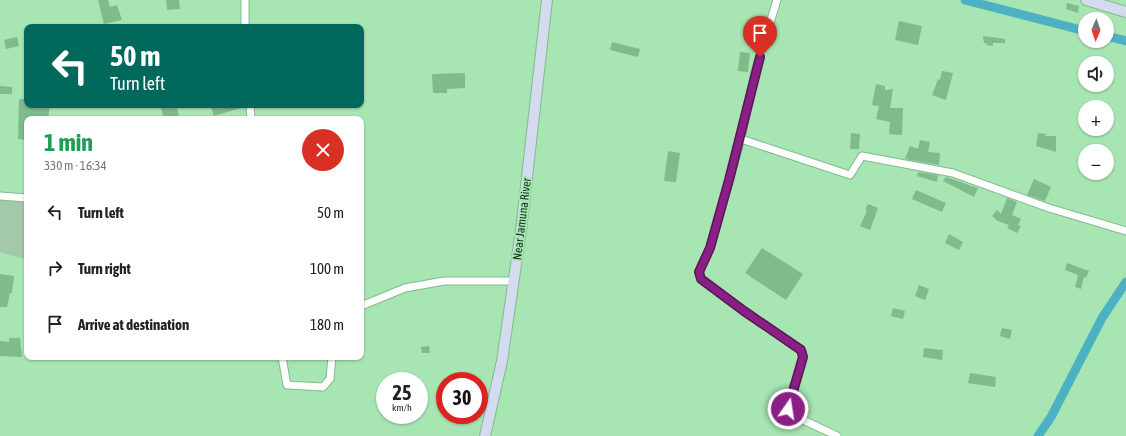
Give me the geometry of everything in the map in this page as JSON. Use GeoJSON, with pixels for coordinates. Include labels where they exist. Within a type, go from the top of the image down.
{"type":"FeatureCollection","features":[{"type":"Feature","properties":{"kind":"street"},"geometry":{"type":"LineString","coordinates":[[245,0],[245,24]]}},
{"type":"Feature","properties":{"kind":"street","name":"Near Jamuna River"},"geometry":{"type":"LineString","coordinates":[[485,436],[502,361],[514,281],[547,0]]}},
{"type":"Feature","properties":{"kind":"street"},"geometry":{"type":"LineString","coordinates":[[777,0],[755,72],[741,139],[710,248],[699,270],[699,275],[701,279],[744,311],[801,350],[803,357],[790,396],[789,412],[837,436]]}},
{"type":"Feature","properties":{"kind":"street"},"geometry":{"type":"LineString","coordinates":[[1086,0],[1126,12]]}},
{"type":"Feature","properties":{"kind":"street"},"geometry":{"type":"LineString","coordinates":[[741,139],[850,175],[862,156],[953,173],[1049,208],[1126,231]]}},
{"type":"Feature","properties":{"kind":"street"},"geometry":{"type":"LineString","coordinates":[[0,196],[24,198]]}},
{"type":"Feature","properties":{"kind":"street"},"geometry":{"type":"LineString","coordinates":[[364,305],[405,288],[444,281],[514,281]]}},
{"type":"Feature","properties":{"kind":"street"},"geometry":{"type":"LineString","coordinates":[[282,360],[286,385],[323,387],[330,379],[332,360]]}},
{"type":"Feature","properties":{"kind":"green space"},"geometry":{"type":"Polygon","coordinates":[[[0,195],[24,196],[24,259],[0,252],[0,195]]]}},
{"type":"Feature","properties":{"kind":"building"},"geometry":{"type":"Polygon","coordinates":[[[98,0],[108,0],[110,7],[117,5],[122,20],[104,24],[98,0]]]}},
{"type":"Feature","properties":{"kind":"building"},"geometry":{"type":"Polygon","coordinates":[[[166,0],[179,0],[180,9],[167,10],[166,0]]]}},
{"type":"Feature","properties":{"kind":"building"},"geometry":{"type":"Polygon","coordinates":[[[1067,3],[1079,6],[1078,13],[1066,9],[1067,3]]]}},
{"type":"Feature","properties":{"kind":"building"},"geometry":{"type":"Polygon","coordinates":[[[899,21],[922,26],[918,45],[895,40],[899,21]]]}},
{"type":"Feature","properties":{"kind":"building"},"geometry":{"type":"Polygon","coordinates":[[[983,36],[1005,39],[1005,43],[993,43],[993,46],[986,45],[987,43],[984,43],[983,36]]]}},
{"type":"Feature","properties":{"kind":"building"},"geometry":{"type":"Polygon","coordinates":[[[17,37],[19,46],[6,49],[4,40],[17,37]]]}},
{"type":"Feature","properties":{"kind":"building"},"geometry":{"type":"Polygon","coordinates":[[[612,42],[640,49],[638,57],[610,50],[612,42]]]}},
{"type":"Feature","properties":{"kind":"building"},"geometry":{"type":"Polygon","coordinates":[[[740,52],[750,53],[748,72],[738,71],[740,52]]]}},
{"type":"Feature","properties":{"kind":"building"},"geometry":{"type":"Polygon","coordinates":[[[942,71],[953,73],[946,100],[932,95],[938,79],[940,80],[942,71]]]}},
{"type":"Feature","properties":{"kind":"building"},"geometry":{"type":"Polygon","coordinates":[[[465,73],[465,88],[447,89],[447,93],[433,93],[432,74],[465,73]]]}},
{"type":"Feature","properties":{"kind":"building"},"geometry":{"type":"Polygon","coordinates":[[[876,84],[885,86],[885,90],[893,89],[890,108],[903,108],[902,135],[889,134],[890,122],[876,119],[879,106],[872,105],[876,84]]]}},
{"type":"Feature","properties":{"kind":"building"},"geometry":{"type":"Polygon","coordinates":[[[0,86],[12,87],[12,94],[0,94],[0,86]]]}},
{"type":"Feature","properties":{"kind":"building"},"geometry":{"type":"Polygon","coordinates":[[[19,99],[24,99],[24,108],[50,108],[48,116],[24,116],[24,140],[18,139],[19,99]]]}},
{"type":"Feature","properties":{"kind":"building"},"geometry":{"type":"Polygon","coordinates":[[[161,108],[177,108],[179,116],[163,116],[161,108]]]}},
{"type":"Feature","properties":{"kind":"building"},"geometry":{"type":"Polygon","coordinates":[[[211,108],[241,108],[214,116],[211,108]]]}},
{"type":"Feature","properties":{"kind":"building"},"geometry":{"type":"Polygon","coordinates":[[[851,133],[860,134],[859,149],[850,149],[851,133]]]}},
{"type":"Feature","properties":{"kind":"building"},"geometry":{"type":"Polygon","coordinates":[[[1038,133],[1046,134],[1045,136],[1056,136],[1056,152],[1036,146],[1038,133]]]}},
{"type":"Feature","properties":{"kind":"building"},"geometry":{"type":"Polygon","coordinates":[[[920,140],[930,142],[928,152],[940,153],[939,165],[905,159],[910,146],[918,149],[920,140]]]}},
{"type":"Feature","properties":{"kind":"building"},"geometry":{"type":"Polygon","coordinates":[[[668,151],[680,153],[676,182],[664,181],[668,151]]]}},
{"type":"Feature","properties":{"kind":"building"},"geometry":{"type":"Polygon","coordinates":[[[918,172],[938,175],[937,182],[917,176],[918,172]]]}},
{"type":"Feature","properties":{"kind":"building"},"geometry":{"type":"Polygon","coordinates":[[[946,177],[978,188],[974,197],[943,181],[946,177]]]}},
{"type":"Feature","properties":{"kind":"building"},"geometry":{"type":"Polygon","coordinates":[[[1034,179],[1051,187],[1045,201],[1027,195],[1034,179]]]}},
{"type":"Feature","properties":{"kind":"building"},"geometry":{"type":"Polygon","coordinates":[[[916,190],[946,203],[942,212],[912,199],[916,190]]]}},
{"type":"Feature","properties":{"kind":"building"},"geometry":{"type":"Polygon","coordinates":[[[1007,198],[1017,202],[1012,215],[1021,219],[1018,225],[1021,226],[1017,233],[1007,228],[1009,225],[998,221],[992,216],[997,210],[1001,214],[1007,198]]]}},
{"type":"Feature","properties":{"kind":"building"},"geometry":{"type":"Polygon","coordinates":[[[868,204],[878,208],[870,230],[860,226],[867,211],[865,210],[868,204]]]}},
{"type":"Feature","properties":{"kind":"building"},"geometry":{"type":"Polygon","coordinates":[[[949,234],[963,242],[959,250],[945,243],[949,234]]]}},
{"type":"Feature","properties":{"kind":"building"},"geometry":{"type":"Polygon","coordinates":[[[762,248],[803,274],[786,300],[745,273],[762,248]]]}},
{"type":"Feature","properties":{"kind":"building"},"geometry":{"type":"Polygon","coordinates":[[[1067,263],[1089,271],[1086,278],[1084,277],[1081,289],[1075,287],[1078,275],[1065,270],[1067,263]]]}},
{"type":"Feature","properties":{"kind":"building"},"geometry":{"type":"Polygon","coordinates":[[[0,274],[14,276],[12,293],[10,293],[7,307],[0,307],[0,274]]]}},
{"type":"Feature","properties":{"kind":"building"},"geometry":{"type":"Polygon","coordinates":[[[919,285],[929,289],[925,300],[915,296],[919,285]]]}},
{"type":"Feature","properties":{"kind":"building"},"geometry":{"type":"Polygon","coordinates":[[[893,308],[905,311],[903,319],[891,316],[893,308]]]}},
{"type":"Feature","properties":{"kind":"building"},"geometry":{"type":"Polygon","coordinates":[[[1002,328],[1012,330],[1010,339],[1000,336],[1002,328]]]}},
{"type":"Feature","properties":{"kind":"building"},"geometry":{"type":"Polygon","coordinates":[[[9,338],[20,338],[22,357],[0,356],[0,341],[9,342],[9,338]]]}},
{"type":"Feature","properties":{"kind":"building"},"geometry":{"type":"Polygon","coordinates":[[[429,346],[430,353],[422,353],[421,347],[429,346]]]}},
{"type":"Feature","properties":{"kind":"building"},"geometry":{"type":"Polygon","coordinates":[[[924,348],[943,350],[942,360],[923,357],[924,348]]]}},
{"type":"Feature","properties":{"kind":"building"},"geometry":{"type":"Polygon","coordinates":[[[970,373],[996,377],[995,387],[968,383],[970,373]]]}},
{"type":"Feature","properties":{"kind":"waterway"},"geometry":{"type":"LineString","coordinates":[[965,0],[1078,29]]}},
{"type":"Feature","properties":{"kind":"waterway"},"geometry":{"type":"LineString","coordinates":[[1114,38],[1126,41]]}},
{"type":"Feature","properties":{"kind":"waterway"},"geometry":{"type":"LineString","coordinates":[[1038,436],[1051,417],[1102,318],[1126,282]]}},
{"type":"Feature","properties":{"kind":"route"},"geometry":{"type":"LineString","coordinates":[[760,57],[755,72],[741,139],[710,248],[699,270],[699,275],[701,279],[744,311],[790,341],[801,350],[803,357],[790,396],[788,409]]}}]}
